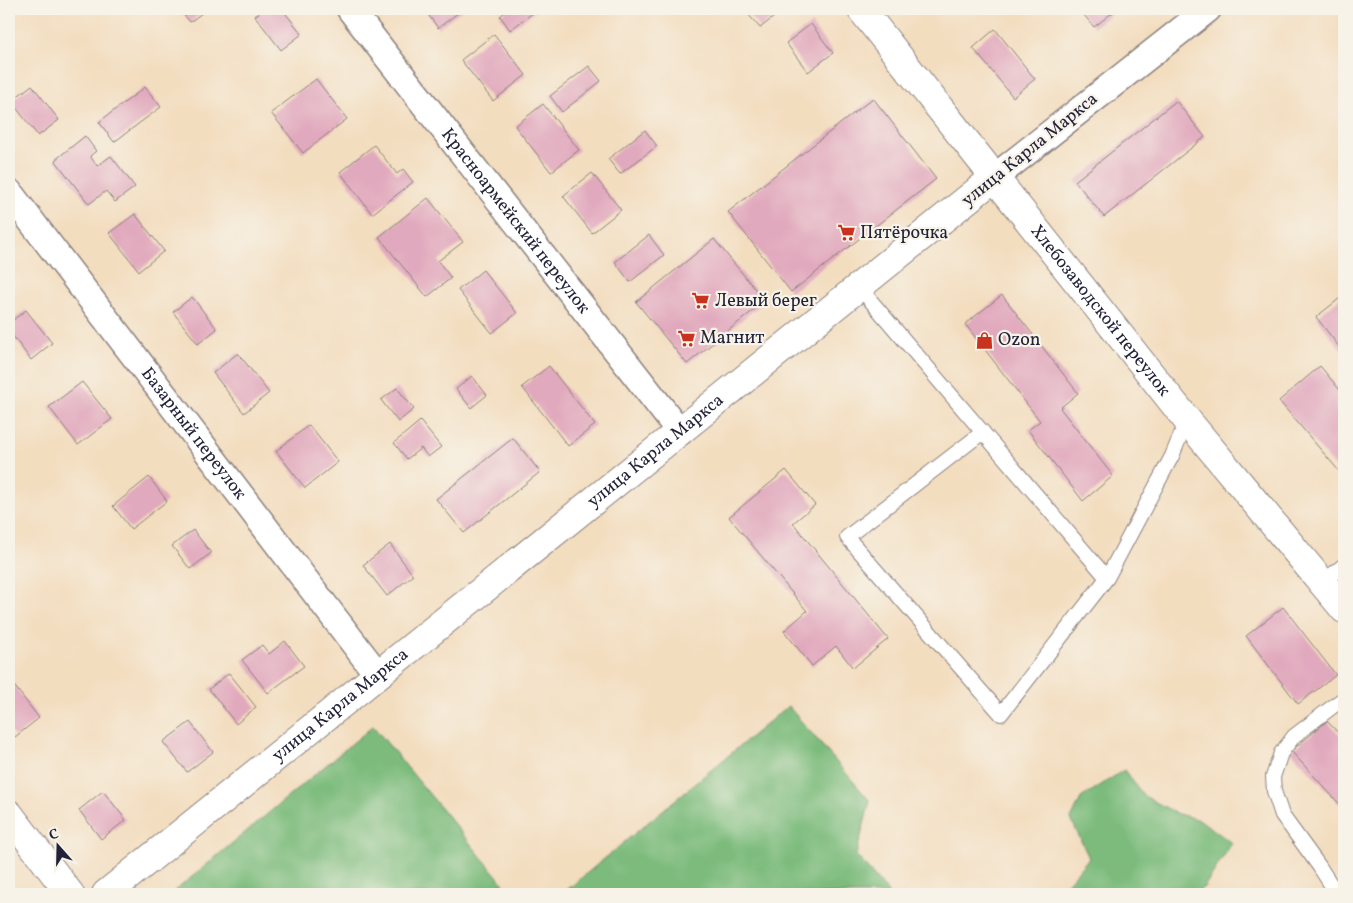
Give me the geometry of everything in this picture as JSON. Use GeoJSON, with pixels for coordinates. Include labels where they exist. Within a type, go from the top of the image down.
{"type":"FeatureCollection","features":[{"type":"Feature","properties":{"kind":"street","name":"Красноармейский переулок"},"geometry":{"type":"LineString","coordinates":[[350,9],[680,432]]}},
{"type":"Feature","properties":{"kind":"street","name":"Хлебозаводской переулок"},"geometry":{"type":"LineString","coordinates":[[861,9],[1187,420],[1344,609]]}},
{"type":"Feature","properties":{"kind":"street","name":"улица Карла Маркса"},"geometry":{"type":"LineString","coordinates":[[106,894],[995,177],[1208,9]]}},
{"type":"Feature","properties":{"kind":"street","name":"Базарный переулок"},"geometry":{"type":"LineString","coordinates":[[9,192],[378,675]]}},
{"type":"Feature","properties":{"kind":"street"},"geometry":{"type":"LineString","coordinates":[[9,814],[70,894]]}},
{"type":"Feature","properties":{"kind":"lane"},"geometry":{"type":"LineString","coordinates":[[859,287],[1107,578]]}},
{"type":"Feature","properties":{"kind":"lane"},"geometry":{"type":"LineString","coordinates":[[983,432],[847,537],[1001,714],[1107,578],[1172,456],[1187,420]]}},
{"type":"Feature","properties":{"kind":"lane"},"geometry":{"type":"LineString","coordinates":[[1323,582],[1344,565]]}},
{"type":"Feature","properties":{"kind":"lane"},"geometry":{"type":"LineString","coordinates":[[1336,894],[1319,866],[1282,815],[1274,792],[1273,777],[1281,753],[1294,736],[1344,698]]}},
{"type":"Feature","properties":{"kind":"green space"},"geometry":{"type":"Polygon","coordinates":[[[788,706],[870,801],[856,855],[889,894],[562,894],[788,706]]]}},
{"type":"Feature","properties":{"kind":"green space"},"geometry":{"type":"Polygon","coordinates":[[[373,726],[512,894],[178,894],[175,891],[373,726]]]}},
{"type":"Feature","properties":{"kind":"green space"},"geometry":{"type":"Polygon","coordinates":[[[1124,770],[1144,796],[1178,814],[1200,820],[1232,843],[1204,887],[1193,894],[1055,894],[1089,858],[1071,819],[1081,798],[1124,770]]]}},
{"type":"Feature","properties":{"kind":"building"},"geometry":{"type":"Polygon","coordinates":[[[179,9],[207,9],[190,22],[179,9]]]}},
{"type":"Feature","properties":{"kind":"building"},"geometry":{"type":"Polygon","coordinates":[[[264,9],[282,9],[302,34],[281,50],[255,16],[264,9]]]}},
{"type":"Feature","properties":{"kind":"building"},"geometry":{"type":"Polygon","coordinates":[[[424,9],[463,9],[438,28],[424,9]]]}},
{"type":"Feature","properties":{"kind":"building"},"geometry":{"type":"Polygon","coordinates":[[[509,9],[538,9],[510,30],[500,16],[509,9]]]}},
{"type":"Feature","properties":{"kind":"building"},"geometry":{"type":"Polygon","coordinates":[[[754,9],[784,9],[760,28],[748,14],[754,9]]]}},
{"type":"Feature","properties":{"kind":"building"},"geometry":{"type":"Polygon","coordinates":[[[1079,9],[1117,9],[1094,27],[1079,9]]]}},
{"type":"Feature","properties":{"kind":"building"},"geometry":{"type":"Polygon","coordinates":[[[811,24],[833,53],[808,72],[786,43],[811,24]]]}},
{"type":"Feature","properties":{"kind":"building"},"geometry":{"type":"Polygon","coordinates":[[[995,29],[1035,79],[1013,97],[973,48],[995,29]]]}},
{"type":"Feature","properties":{"kind":"building"},"geometry":{"type":"Polygon","coordinates":[[[494,34],[526,75],[493,101],[461,60],[494,34]]]}},
{"type":"Feature","properties":{"kind":"building"},"geometry":{"type":"Polygon","coordinates":[[[589,66],[601,81],[562,112],[550,96],[589,66]]]}},
{"type":"Feature","properties":{"kind":"building"},"geometry":{"type":"Polygon","coordinates":[[[316,79],[347,119],[303,153],[271,113],[316,79]]]}},
{"type":"Feature","properties":{"kind":"building"},"geometry":{"type":"Polygon","coordinates":[[[32,85],[59,120],[38,136],[11,101],[32,85]]]}},
{"type":"Feature","properties":{"kind":"building"},"geometry":{"type":"Polygon","coordinates":[[[145,87],[161,107],[114,142],[99,122],[145,87]]]}},
{"type":"Feature","properties":{"kind":"building"},"geometry":{"type":"Polygon","coordinates":[[[873,98],[936,179],[791,292],[728,212],[873,98]]]}},
{"type":"Feature","properties":{"kind":"building"},"geometry":{"type":"Polygon","coordinates":[[[1176,101],[1205,137],[1104,217],[1075,181],[1176,101]]]}},
{"type":"Feature","properties":{"kind":"building"},"geometry":{"type":"Polygon","coordinates":[[[543,104],[579,150],[551,172],[515,126],[543,104]]]}},
{"type":"Feature","properties":{"kind":"building"},"geometry":{"type":"Polygon","coordinates":[[[645,130],[657,146],[620,174],[608,159],[645,130]]]}},
{"type":"Feature","properties":{"kind":"building"},"geometry":{"type":"Polygon","coordinates":[[[85,136],[96,151],[90,156],[97,166],[111,156],[135,187],[115,202],[106,191],[89,204],[55,160],[85,136]]]}},
{"type":"Feature","properties":{"kind":"building"},"geometry":{"type":"Polygon","coordinates":[[[374,145],[397,174],[403,169],[413,182],[372,214],[340,172],[374,145]]]}},
{"type":"Feature","properties":{"kind":"building"},"geometry":{"type":"Polygon","coordinates":[[[592,173],[621,210],[592,233],[563,196],[592,173]]]}},
{"type":"Feature","properties":{"kind":"building"},"geometry":{"type":"Polygon","coordinates":[[[428,198],[463,242],[438,261],[451,278],[427,297],[379,237],[428,198]]]}},
{"type":"Feature","properties":{"kind":"building"},"geometry":{"type":"Polygon","coordinates":[[[135,214],[164,251],[139,271],[109,233],[135,214]]]}},
{"type":"Feature","properties":{"kind":"building"},"geometry":{"type":"Polygon","coordinates":[[[649,235],[664,255],[630,282],[615,262],[649,235]]]}},
{"type":"Feature","properties":{"kind":"building","name":"Левый берег"},"geometry":{"type":"Polygon","coordinates":[[[714,239],[765,301],[687,364],[636,302],[714,239]]]}},
{"type":"Feature","properties":{"kind":"building"},"geometry":{"type":"Polygon","coordinates":[[[483,270],[517,313],[492,333],[458,290],[483,270]]]}},
{"type":"Feature","properties":{"kind":"building"},"geometry":{"type":"Polygon","coordinates":[[[1002,295],[1078,393],[1060,408],[1113,476],[1083,501],[1028,430],[1040,421],[965,324],[1002,295]]]}},
{"type":"Feature","properties":{"kind":"building"},"geometry":{"type":"Polygon","coordinates":[[[1344,295],[1344,353],[1316,317],[1344,295]]]}},
{"type":"Feature","properties":{"kind":"building"},"geometry":{"type":"Polygon","coordinates":[[[192,297],[217,329],[198,344],[173,312],[192,297]]]}},
{"type":"Feature","properties":{"kind":"building"},"geometry":{"type":"Polygon","coordinates":[[[26,310],[52,343],[31,360],[9,331],[9,323],[26,310]]]}},
{"type":"Feature","properties":{"kind":"building"},"geometry":{"type":"Polygon","coordinates":[[[238,353],[269,393],[244,413],[213,373],[238,353]]]}},
{"type":"Feature","properties":{"kind":"building"},"geometry":{"type":"Polygon","coordinates":[[[549,366],[595,425],[568,446],[522,387],[549,366]]]}},
{"type":"Feature","properties":{"kind":"building"},"geometry":{"type":"Polygon","coordinates":[[[1320,366],[1344,395],[1344,466],[1339,471],[1279,401],[1320,366]]]}},
{"type":"Feature","properties":{"kind":"building"},"geometry":{"type":"Polygon","coordinates":[[[472,376],[487,395],[471,408],[456,389],[472,376]]]}},
{"type":"Feature","properties":{"kind":"building"},"geometry":{"type":"Polygon","coordinates":[[[82,382],[112,419],[78,445],[49,407],[82,382]]]}},
{"type":"Feature","properties":{"kind":"building"},"geometry":{"type":"Polygon","coordinates":[[[397,388],[414,409],[398,422],[381,400],[397,388]]]}},
{"type":"Feature","properties":{"kind":"building"},"geometry":{"type":"Polygon","coordinates":[[[420,421],[441,447],[428,457],[421,448],[407,459],[394,443],[420,421]]]}},
{"type":"Feature","properties":{"kind":"building"},"geometry":{"type":"Polygon","coordinates":[[[309,425],[338,462],[305,488],[276,451],[309,425]]]}},
{"type":"Feature","properties":{"kind":"building"},"geometry":{"type":"Polygon","coordinates":[[[513,438],[540,472],[464,533],[436,499],[513,438]]]}},
{"type":"Feature","properties":{"kind":"building"},"geometry":{"type":"Polygon","coordinates":[[[786,470],[815,505],[793,523],[888,639],[853,668],[836,646],[812,666],[784,631],[807,611],[729,517],[786,470]]]}},
{"type":"Feature","properties":{"kind":"building"},"geometry":{"type":"Polygon","coordinates":[[[149,477],[167,501],[131,529],[113,506],[149,477]]]}},
{"type":"Feature","properties":{"kind":"building"},"geometry":{"type":"Polygon","coordinates":[[[193,530],[211,553],[190,569],[172,546],[193,530]]]}},
{"type":"Feature","properties":{"kind":"building"},"geometry":{"type":"Polygon","coordinates":[[[390,544],[413,575],[387,596],[363,565],[390,544]]]}},
{"type":"Feature","properties":{"kind":"building"},"geometry":{"type":"Polygon","coordinates":[[[1283,607],[1336,675],[1298,704],[1246,636],[1283,607]]]}},
{"type":"Feature","properties":{"kind":"building"},"geometry":{"type":"Polygon","coordinates":[[[285,641],[304,666],[268,693],[242,660],[262,645],[269,654],[285,641]]]}},
{"type":"Feature","properties":{"kind":"building"},"geometry":{"type":"Polygon","coordinates":[[[229,673],[256,707],[236,724],[209,689],[229,673]]]}},
{"type":"Feature","properties":{"kind":"building"},"geometry":{"type":"Polygon","coordinates":[[[9,679],[39,718],[15,737],[9,729],[9,679]]]}},
{"type":"Feature","properties":{"kind":"building"},"geometry":{"type":"Polygon","coordinates":[[[1327,721],[1344,739],[1344,809],[1291,751],[1327,721]]]}},
{"type":"Feature","properties":{"kind":"building"},"geometry":{"type":"Polygon","coordinates":[[[190,722],[213,752],[187,772],[163,742],[190,722]]]}},
{"type":"Feature","properties":{"kind":"building"},"geometry":{"type":"Polygon","coordinates":[[[103,791],[126,820],[101,839],[79,810],[103,791]]]}},
{"type":"Feature","properties":{"kind":"place","name":"Пятёрочка"},"geometry":{"type":"Point","coordinates":[846,233]}},
{"type":"Feature","properties":{"kind":"place","name":"Левый берег"},"geometry":{"type":"Point","coordinates":[701,301]}},
{"type":"Feature","properties":{"kind":"place","name":"Магнит"},"geometry":{"type":"Point","coordinates":[686,338]}},
{"type":"Feature","properties":{"kind":"place","name":"Ozon"},"geometry":{"type":"Point","coordinates":[984,340]}}]}
